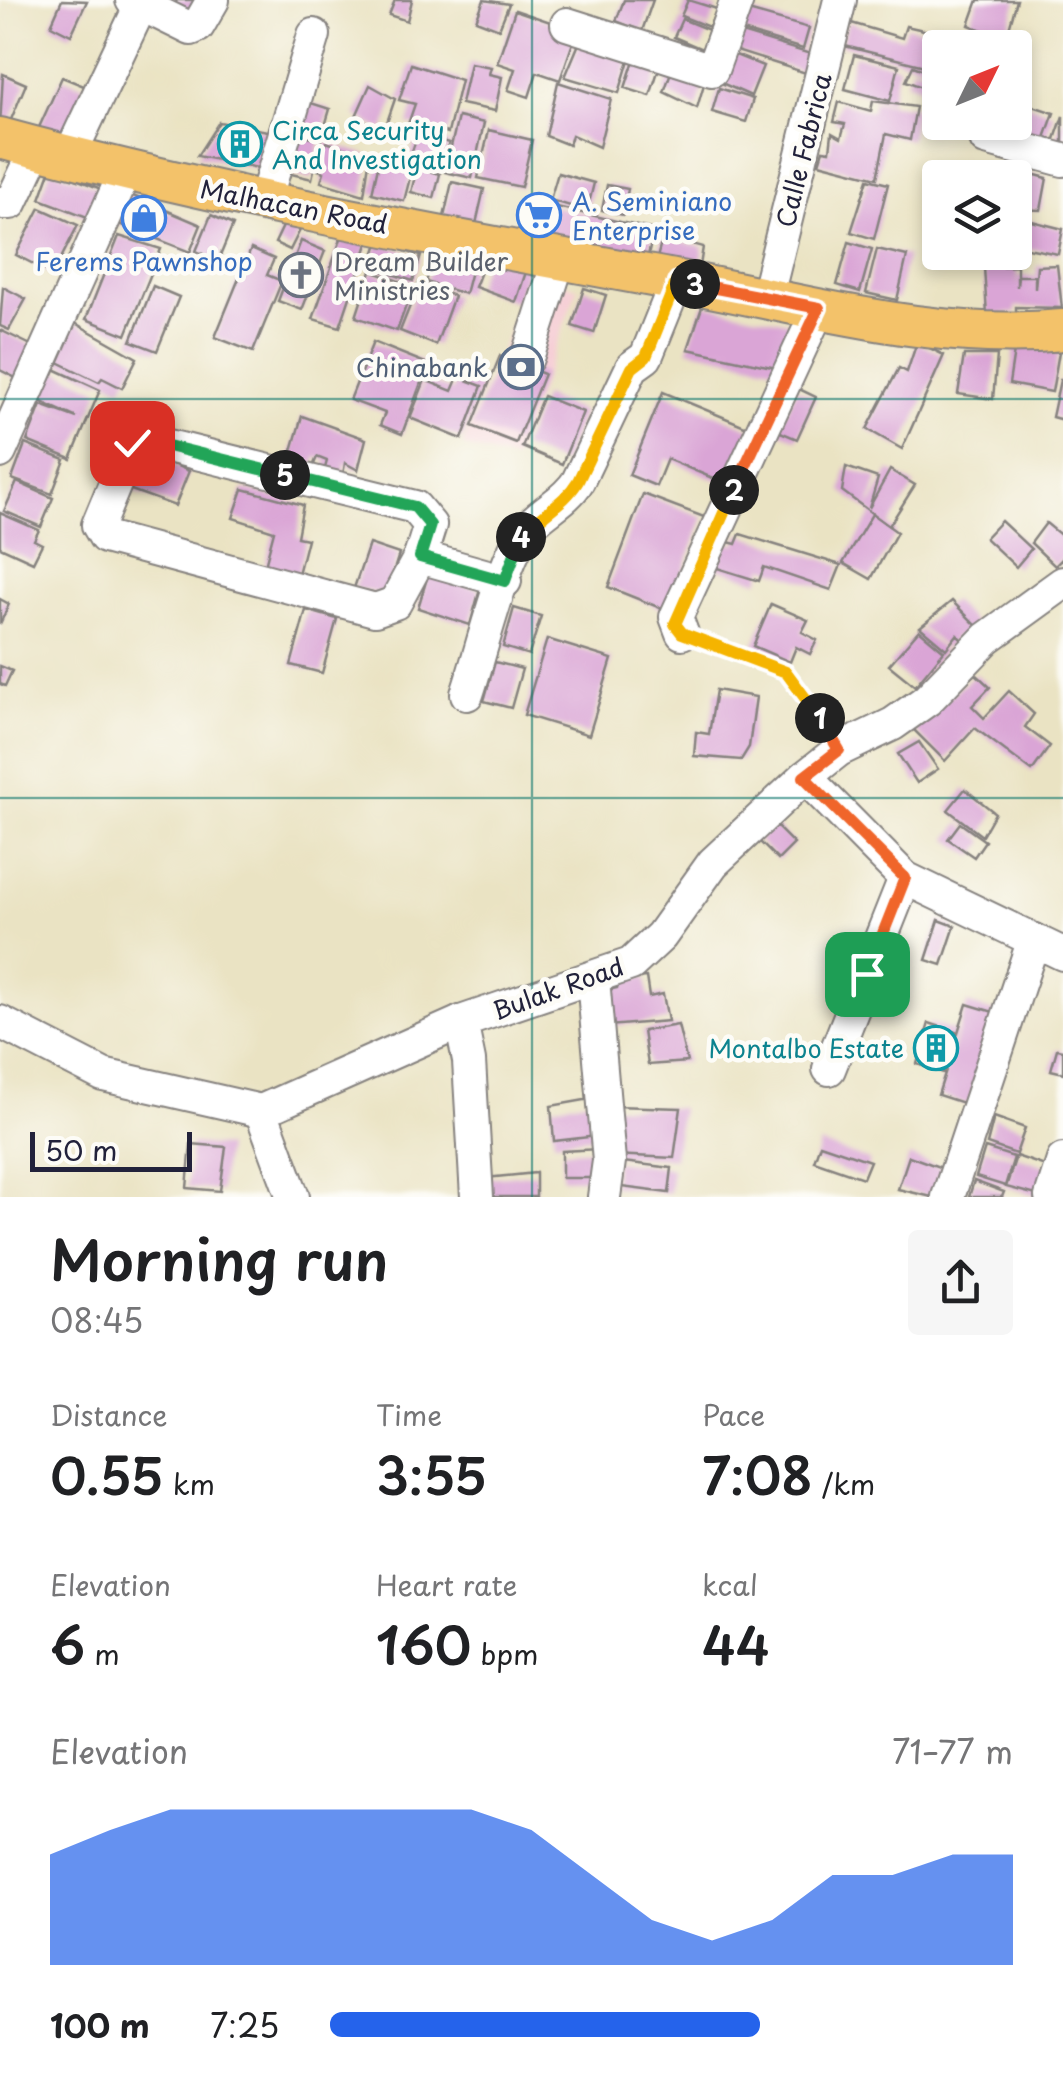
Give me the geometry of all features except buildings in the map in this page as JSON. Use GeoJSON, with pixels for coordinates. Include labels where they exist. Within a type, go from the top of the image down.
{"type":"FeatureCollection","features":[{"type":"Feature","properties":{"kind":"main road","name":"Malhacan Road"},"geometry":{"type":"LineString","coordinates":[[36,148],[125,172],[766,300],[942,331],[1010,335],[1063,330]]}},
{"type":"Feature","properties":{"kind":"street"},"geometry":{"type":"LineString","coordinates":[[0,203],[11,203],[18,195],[36,148],[136,2],[191,30],[198,26],[213,0]]}},
{"type":"Feature","properties":{"kind":"street"},"geometry":{"type":"LineString","coordinates":[[567,24],[712,70],[737,0]]}},
{"type":"Feature","properties":{"kind":"street","name":"Calle Fabrica"},"geometry":{"type":"LineString","coordinates":[[766,300],[840,0]]}},
{"type":"Feature","properties":{"kind":"street"},"geometry":{"type":"LineString","coordinates":[[265,201],[314,34]]}},
{"type":"Feature","properties":{"kind":"street"},"geometry":{"type":"LineString","coordinates":[[986,140],[1063,160]]}},
{"type":"Feature","properties":{"kind":"street"},"geometry":{"type":"LineString","coordinates":[[0,452],[125,172]]}},
{"type":"Feature","properties":{"kind":"street"},"geometry":{"type":"LineString","coordinates":[[527,358],[559,259]]}},
{"type":"Feature","properties":{"kind":"street"},"geometry":{"type":"LineString","coordinates":[[467,694],[519,540],[540,516],[568,497],[578,481],[632,368],[646,357],[666,278]]}},
{"type":"Feature","properties":{"kind":"street"},"geometry":{"type":"LineString","coordinates":[[682,633],[676,616],[819,308]]}},
{"type":"Feature","properties":{"kind":"street"},"geometry":{"type":"LineString","coordinates":[[144,440],[415,507],[430,525],[420,557],[395,603],[375,610],[105,536],[98,525],[132,443],[144,440]]}},
{"type":"Feature","properties":{"kind":"street"},"geometry":{"type":"LineString","coordinates":[[420,557],[505,581]]}},
{"type":"Feature","properties":{"kind":"street","name":"Bulak Road"},"geometry":{"type":"LineString","coordinates":[[261,1110],[461,1022],[632,964],[661,936],[712,863],[804,777],[839,750],[893,724],[927,700],[987,638],[1063,583]]}},
{"type":"Feature","properties":{"kind":"street"},"geometry":{"type":"LineString","coordinates":[[804,777],[905,878],[1048,948],[948,1197]]}},
{"type":"Feature","properties":{"kind":"street"},"geometry":{"type":"LineString","coordinates":[[829,1069],[905,878]]}},
{"type":"Feature","properties":{"kind":"street"},"geometry":{"type":"LineString","coordinates":[[593,980],[609,1161],[604,1197]]}},
{"type":"Feature","properties":{"kind":"street"},"geometry":{"type":"LineString","coordinates":[[461,1022],[470,1061],[478,1197]]}},
{"type":"Feature","properties":{"kind":"street"},"geometry":{"type":"LineString","coordinates":[[1,1026],[103,1074],[261,1110],[294,1197]]}},
{"type":"Feature","properties":{"kind":"street"},"geometry":{"type":"LineString","coordinates":[[1051,1197],[1063,1160]]}},
{"type":"Feature","properties":{"kind":"path"},"geometry":{"type":"LineString","coordinates":[[682,633],[786,672],[809,700],[839,750]]}},
{"type":"Feature","properties":{"kind":"shaded area","name":"Chinabank"},"geometry":{"type":"Polygon","coordinates":[[[534,271],[578,288],[513,460],[462,446],[534,271]]]}},
{"type":"Feature","properties":{"kind":"place","name":"Circa Security And Investigation"},"geometry":{"type":"Point","coordinates":[240,144]}},
{"type":"Feature","properties":{"kind":"place","name":"A. Seminiano Enterprise"},"geometry":{"type":"Point","coordinates":[539,215]}},
{"type":"Feature","properties":{"kind":"place","name":"Ferems Pawnshop"},"geometry":{"type":"Point","coordinates":[144,218]}},
{"type":"Feature","properties":{"kind":"place","name":"Dream Builder Ministries"},"geometry":{"type":"Point","coordinates":[301,275]}},
{"type":"Feature","properties":{"kind":"place","name":"Chinabank"},"geometry":{"type":"Point","coordinates":[521,367]}},
{"type":"Feature","properties":{"kind":"place","name":"Montalbo Estate"},"geometry":{"type":"Point","coordinates":[936,1048]}},
{"type":"Feature","properties":{"kind":"route"},"geometry":{"type":"LineString","coordinates":[[132,443],[144,440],[415,507],[424,513],[430,525],[420,557],[505,581],[519,540],[529,526],[568,497],[586,468],[632,368],[646,357],[677,280],[819,308],[675,624],[682,633],[786,672],[809,700],[839,750],[804,777],[905,878],[867,974]]}}]}
